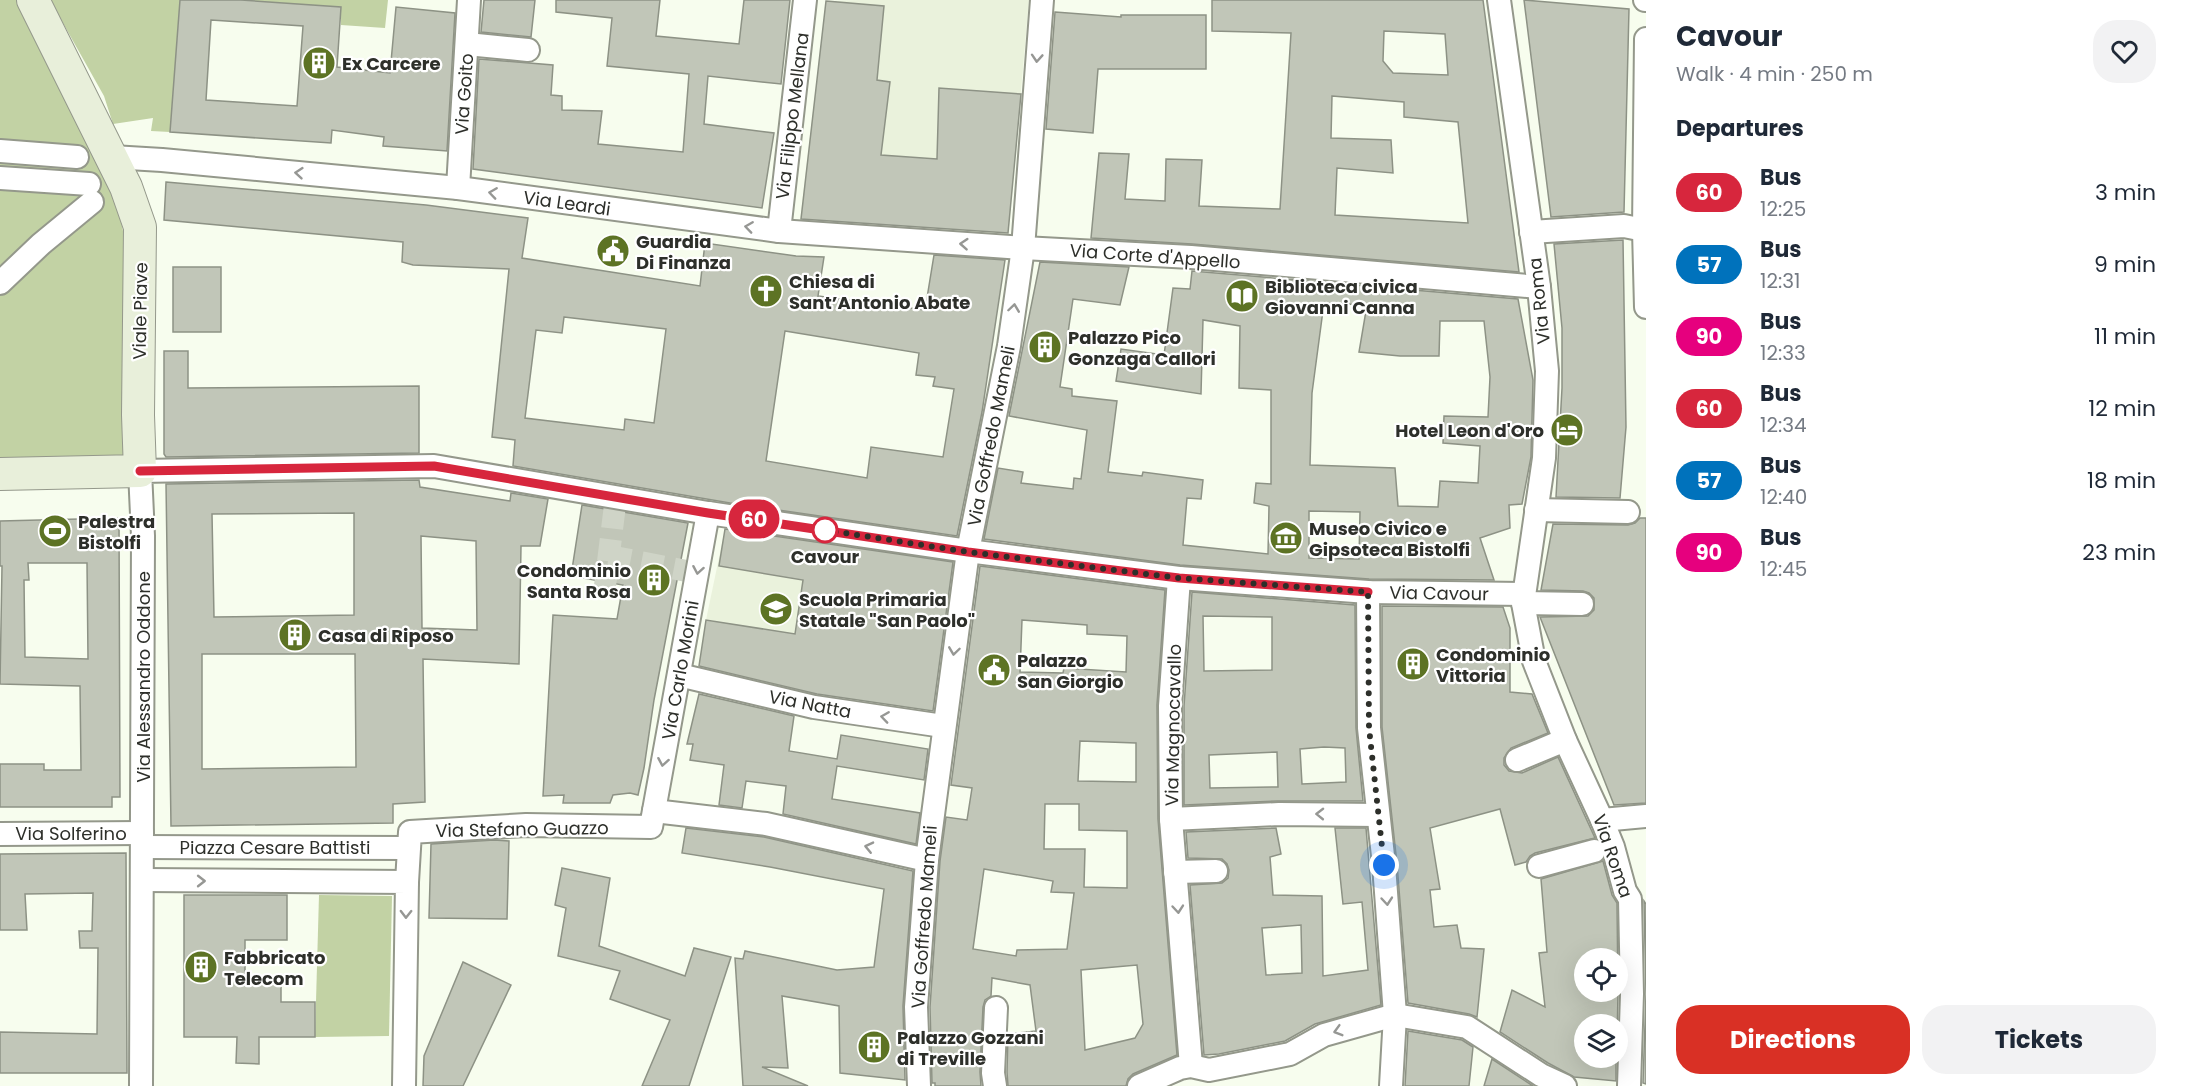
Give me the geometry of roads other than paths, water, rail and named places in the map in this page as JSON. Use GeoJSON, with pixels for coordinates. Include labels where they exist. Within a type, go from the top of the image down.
{"type":"FeatureCollection","features":[{"type":"Feature","properties":{"kind":"street","name":"Viale Piave"},"geometry":{"type":"LineString","coordinates":[[33,0],[112,157],[126,187],[140,227],[138,415],[140,471]]}},
{"type":"Feature","properties":{"kind":"street","name":"Via Goito"},"geometry":{"type":"LineString","coordinates":[[458,188],[469,0]]}},
{"type":"Feature","properties":{"kind":"street","name":"Via Filippo Mellana"},"geometry":{"type":"LineString","coordinates":[[779,231],[805,0]]}},
{"type":"Feature","properties":{"kind":"street","name":"Via Goffredo Mameli"},"geometry":{"type":"LineString","coordinates":[[920,1086],[916,1007],[927,860],[943,726],[968,552],[1009,346],[1023,248],[1042,0]]}},
{"type":"Feature","properties":{"kind":"street","name":"Via Roma"},"geometry":{"type":"LineString","coordinates":[[1499,0],[1531,232],[1531,286],[1547,371],[1544,458],[1523,598],[1534,661],[1565,740],[1602,820],[1604,849],[1624,891],[1630,898],[1632,994],[1629,1086]]}},
{"type":"Feature","properties":{"kind":"street"},"geometry":{"type":"LineString","coordinates":[[1646,39],[1644,230],[1646,307]]}},
{"type":"Feature","properties":{"kind":"street"},"geometry":{"type":"LineString","coordinates":[[467,44],[528,50]]}},
{"type":"Feature","properties":{"kind":"street"},"geometry":{"type":"LineString","coordinates":[[0,151],[77,157]]}},
{"type":"Feature","properties":{"kind":"street","name":"Via Leardi"},"geometry":{"type":"LineString","coordinates":[[112,157],[458,188],[779,231],[1023,248]]}},
{"type":"Feature","properties":{"kind":"street"},"geometry":{"type":"LineString","coordinates":[[0,178],[91,193],[0,283]]}},
{"type":"Feature","properties":{"kind":"street"},"geometry":{"type":"LineString","coordinates":[[1531,232],[1624,226],[1644,230]]}},
{"type":"Feature","properties":{"kind":"street","name":"Via Corte d'Appello"},"geometry":{"type":"LineString","coordinates":[[1023,248],[1191,257],[1531,286]]}},
{"type":"Feature","properties":{"kind":"street","name":"Via Cavour"},"geometry":{"type":"LineString","coordinates":[[140,471],[434,466],[708,513],[968,552],[1179,578],[1368,592],[1523,598]]}},
{"type":"Feature","properties":{"kind":"street"},"geometry":{"type":"LineString","coordinates":[[0,474],[140,471]]}},
{"type":"Feature","properties":{"kind":"street","name":"Via Alessandro Oddone"},"geometry":{"type":"LineString","coordinates":[[140,471],[143,536],[142,840]]}},
{"type":"Feature","properties":{"kind":"street"},"geometry":{"type":"LineString","coordinates":[[1536,510],[1628,513]]}},
{"type":"Feature","properties":{"kind":"street","name":"Via Carlo Morini"},"geometry":{"type":"LineString","coordinates":[[653,819],[708,513]]}},
{"type":"Feature","properties":{"kind":"street","name":"Via Magnocavallo"},"geometry":{"type":"LineString","coordinates":[[1179,578],[1170,706],[1171,819],[1191,1066]]}},
{"type":"Feature","properties":{"kind":"street"},"geometry":{"type":"LineString","coordinates":[[1368,592],[1369,728],[1391,947],[1395,1015],[1391,1086]]}},
{"type":"Feature","properties":{"kind":"street"},"geometry":{"type":"LineString","coordinates":[[1523,598],[1582,604]]}},
{"type":"Feature","properties":{"kind":"street","name":"Via Natta"},"geometry":{"type":"LineString","coordinates":[[679,675],[814,707],[943,726]]}},
{"type":"Feature","properties":{"kind":"street"},"geometry":{"type":"LineString","coordinates":[[1517,760],[1565,740]]}},
{"type":"Feature","properties":{"kind":"street"},"geometry":{"type":"LineString","coordinates":[[1171,819],[1278,814],[1378,815]]}},
{"type":"Feature","properties":{"kind":"street"},"geometry":{"type":"LineString","coordinates":[[1602,820],[1646,816]]}},
{"type":"Feature","properties":{"kind":"street","name":"Via Stefano Guazzo"},"geometry":{"type":"LineString","coordinates":[[407,848],[410,831],[653,819],[766,824],[927,860]]}},
{"type":"Feature","properties":{"kind":"street","name":"Via Solferino"},"geometry":{"type":"LineString","coordinates":[[0,834],[142,840]]}},
{"type":"Feature","properties":{"kind":"street"},"geometry":{"type":"LineString","coordinates":[[141,1086],[142,840]]}},
{"type":"Feature","properties":{"kind":"street","name":"Piazza Cesare Battisti"},"geometry":{"type":"LineString","coordinates":[[142,840],[407,848]]}},
{"type":"Feature","properties":{"kind":"street"},"geometry":{"type":"LineString","coordinates":[[404,1086],[407,848]]}},
{"type":"Feature","properties":{"kind":"street"},"geometry":{"type":"LineString","coordinates":[[1539,866],[1604,849]]}},
{"type":"Feature","properties":{"kind":"street"},"geometry":{"type":"LineString","coordinates":[[1174,872],[1216,871]]}},
{"type":"Feature","properties":{"kind":"street","name":"Piazza Cesare Battisti"},"geometry":{"type":"LineString","coordinates":[[143,880],[407,882]]}},
{"type":"Feature","properties":{"kind":"street"},"geometry":{"type":"LineString","coordinates":[[995,1086],[993,1073],[996,1008]]}},
{"type":"Feature","properties":{"kind":"street"},"geometry":{"type":"LineString","coordinates":[[1139,1086],[1179,1068],[1191,1066],[1209,1070],[1290,1054],[1324,1035],[1395,1015],[1467,1027],[1541,1075],[1565,1086]]}},
{"type":"Feature","properties":{"kind":"street"},"geometry":{"type":"LineString","coordinates":[[1629,1086],[1640,1086]]}},
{"type":"Feature","properties":{"kind":"tunnel"},"geometry":{"type":"LineString","coordinates":[[604,594],[616,497]]}},
{"type":"Feature","properties":{"kind":"tunnel"},"geometry":{"type":"LineString","coordinates":[[609,556],[697,573]]}},
{"type":"Feature","properties":{"kind":"place","name":"Ex Carcere"},"geometry":{"type":"Point","coordinates":[319,63]}},
{"type":"Feature","properties":{"kind":"place","name":"Guardia Di Finanza"},"geometry":{"type":"Point","coordinates":[613,251]}},
{"type":"Feature","properties":{"kind":"place","name":"Chiesa di Sant’Antonio Abate"},"geometry":{"type":"Point","coordinates":[766,291]}},
{"type":"Feature","properties":{"kind":"place","name":"Biblioteca civica Giovanni Canna"},"geometry":{"type":"Point","coordinates":[1242,296]}},
{"type":"Feature","properties":{"kind":"place","name":"Palazzo Pico Gonzaga Callori"},"geometry":{"type":"Point","coordinates":[1045,347]}},
{"type":"Feature","properties":{"kind":"place","name":"Hotel Leon d'Oro"},"geometry":{"type":"Point","coordinates":[1567,430]}},
{"type":"Feature","properties":{"kind":"place","name":"Cavour"},"geometry":{"type":"Point","coordinates":[825,530]}},
{"type":"Feature","properties":{"kind":"place","name":"Palestra Bistolfi"},"geometry":{"type":"Point","coordinates":[55,531]}},
{"type":"Feature","properties":{"kind":"place","name":"Museo Civico e Gipsoteca Bistolfi"},"geometry":{"type":"Point","coordinates":[1286,538]}},
{"type":"Feature","properties":{"kind":"place","name":"Condominio Santa Rosa"},"geometry":{"type":"Point","coordinates":[654,580]}},
{"type":"Feature","properties":{"kind":"place","name":"Scuola Primaria Statale \"San Paolo\""},"geometry":{"type":"Point","coordinates":[776,609]}},
{"type":"Feature","properties":{"kind":"place","name":"Casa di Riposo"},"geometry":{"type":"Point","coordinates":[295,635]}},
{"type":"Feature","properties":{"kind":"place","name":"Condominio Vittoria"},"geometry":{"type":"Point","coordinates":[1413,664]}},
{"type":"Feature","properties":{"kind":"place","name":"Palazzo San Giorgio"},"geometry":{"type":"Point","coordinates":[994,670]}},
{"type":"Feature","properties":{"kind":"place","name":"Fabbricato Telecom"},"geometry":{"type":"Point","coordinates":[201,967]}},
{"type":"Feature","properties":{"kind":"place","name":"Palazzo Gozzani di Treville"},"geometry":{"type":"Point","coordinates":[874,1047]}}]}
